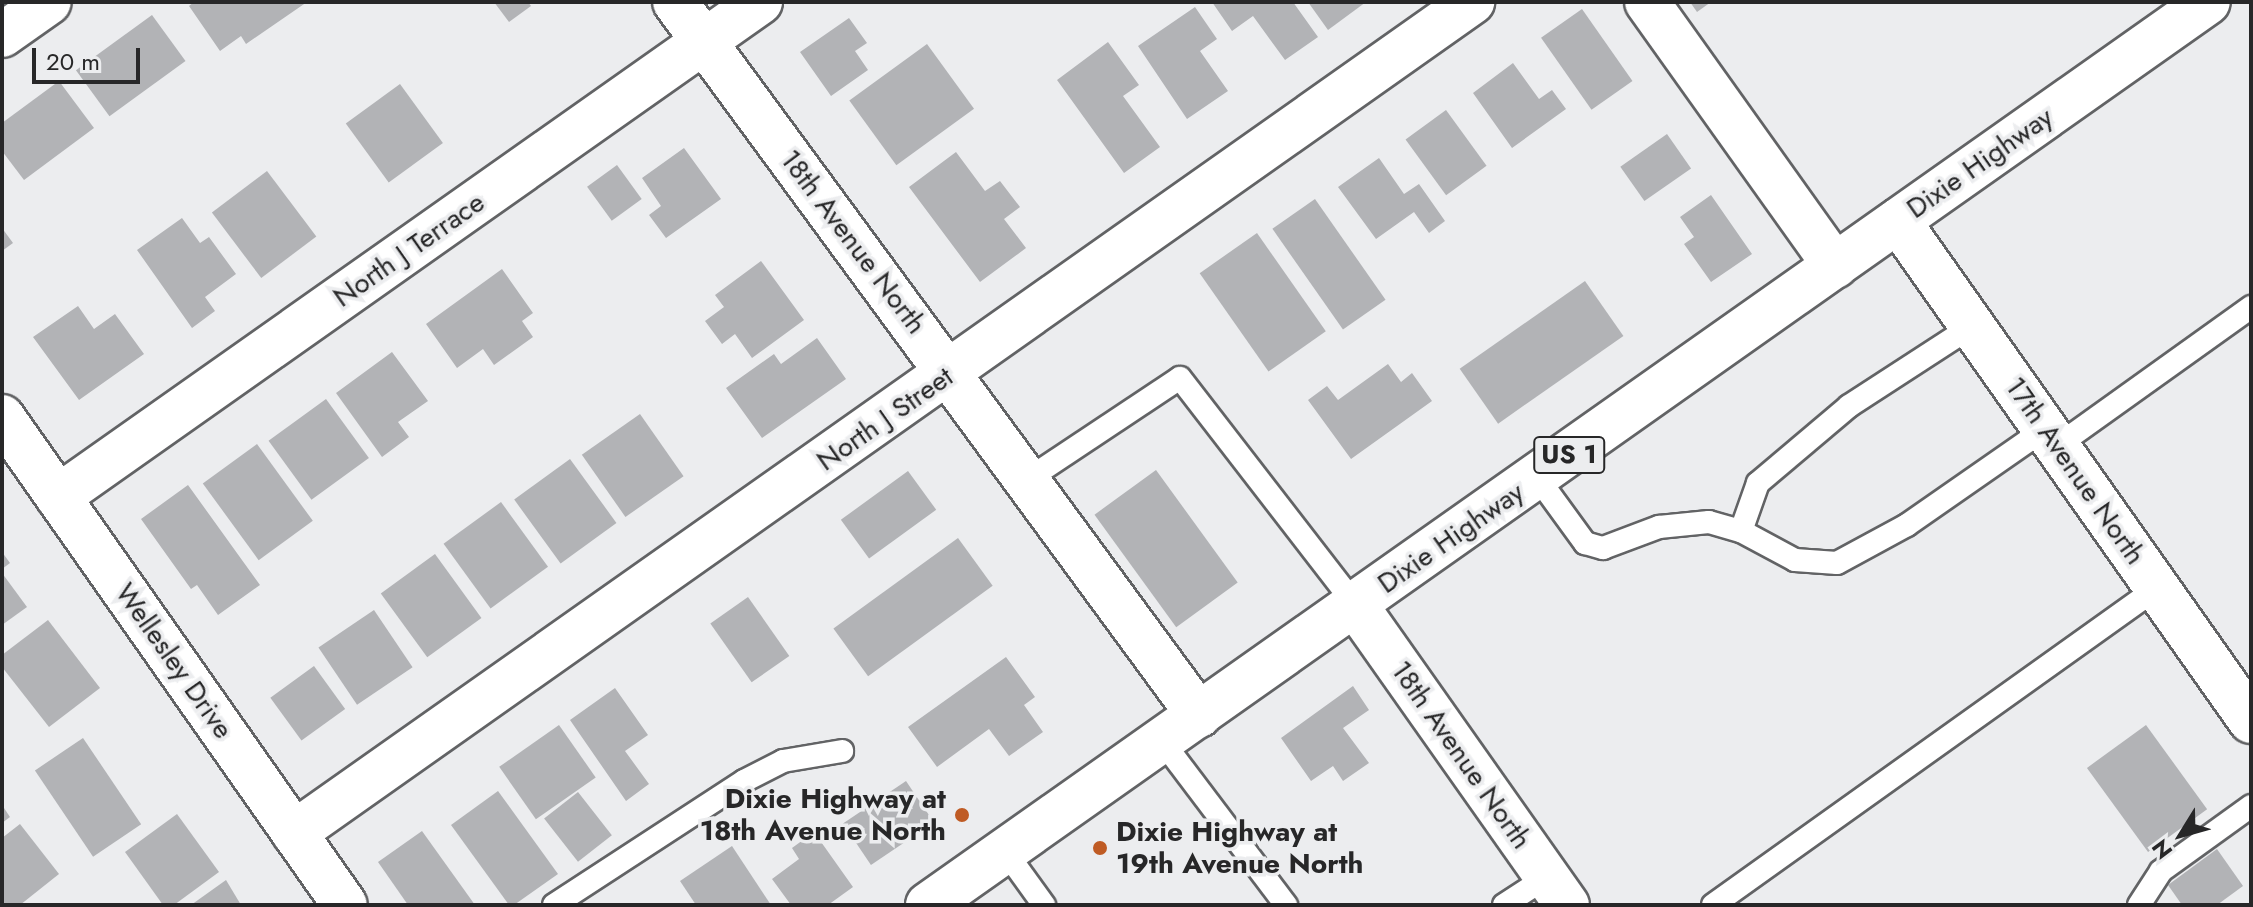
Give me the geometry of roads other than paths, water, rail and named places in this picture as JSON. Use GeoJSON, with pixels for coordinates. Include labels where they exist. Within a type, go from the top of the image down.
{"type":"FeatureCollection","features":[{"type":"Feature","properties":{"kind":"street"},"geometry":{"type":"LineString","coordinates":[[2,35],[49,2]]}},
{"type":"Feature","properties":{"kind":"street","name":"18th Avenue North"},"geometry":{"type":"LineString","coordinates":[[675,2],[952,372],[1199,715]]}},
{"type":"Feature","properties":{"kind":"street","name":"North J Terrace"},"geometry":{"type":"LineString","coordinates":[[58,497],[760,2]]}},
{"type":"Feature","properties":{"kind":"street","name":"North J Street"},"geometry":{"type":"LineString","coordinates":[[294,833],[952,372],[1472,2]]}},
{"type":"Feature","properties":{"kind":"street"},"geometry":{"type":"LineString","coordinates":[[1647,2],[1835,266]]}},
{"type":"Feature","properties":{"kind":"street","name":"Dixie Highway"},"geometry":{"type":"LineString","coordinates":[[928,905],[1356,606],[2208,2]]}},
{"type":"Feature","properties":{"kind":"street","name":"17th Avenue North"},"geometry":{"type":"LineString","coordinates":[[1898,221],[2251,721]]}},
{"type":"Feature","properties":{"kind":"street","name":"Wellesley Drive"},"geometry":{"type":"LineString","coordinates":[[2,417],[345,905]]}},
{"type":"Feature","properties":{"kind":"street","name":"18th Avenue North"},"geometry":{"type":"LineString","coordinates":[[1356,606],[1557,891]]}},
{"type":"Feature","properties":{"kind":"lane"},"geometry":{"type":"LineString","coordinates":[[1537,477],[1568,525],[1585,543],[1603,548],[1659,527],[1709,522],[1741,531],[1795,560],[1837,563],[1907,525],[2051,438],[2250,311]]}},
{"type":"Feature","properties":{"kind":"lane"},"geometry":{"type":"LineString","coordinates":[[1741,531],[1758,483],[1849,406],[1972,326]]}},
{"type":"Feature","properties":{"kind":"lane"},"geometry":{"type":"LineString","coordinates":[[1028,479],[1180,378],[1356,606]]}},
{"type":"Feature","properties":{"kind":"lane"},"geometry":{"type":"LineString","coordinates":[[1713,905],[2157,588]]}},
{"type":"Feature","properties":{"kind":"lane"},"geometry":{"type":"LineString","coordinates":[[1162,741],[1286,905]]}},
{"type":"Feature","properties":{"kind":"lane"},"geometry":{"type":"LineString","coordinates":[[554,905],[744,781],[783,761],[842,751]]}},
{"type":"Feature","properties":{"kind":"lane"},"geometry":{"type":"LineString","coordinates":[[2139,905],[2161,871],[2251,806]]}},
{"type":"Feature","properties":{"kind":"lane"},"geometry":{"type":"LineString","coordinates":[[1005,851],[1044,905]]}},
{"type":"Feature","properties":{"kind":"lane"},"geometry":{"type":"LineString","coordinates":[[1504,905],[1557,891]]}},
{"type":"Feature","properties":{"kind":"place","name":"Dixie Highway at 18th Avenue North"},"geometry":{"type":"Point","coordinates":[962,815]}},
{"type":"Feature","properties":{"kind":"place","name":"Dixie Highway at 19th Avenue North"},"geometry":{"type":"Point","coordinates":[1100,848]}}]}
